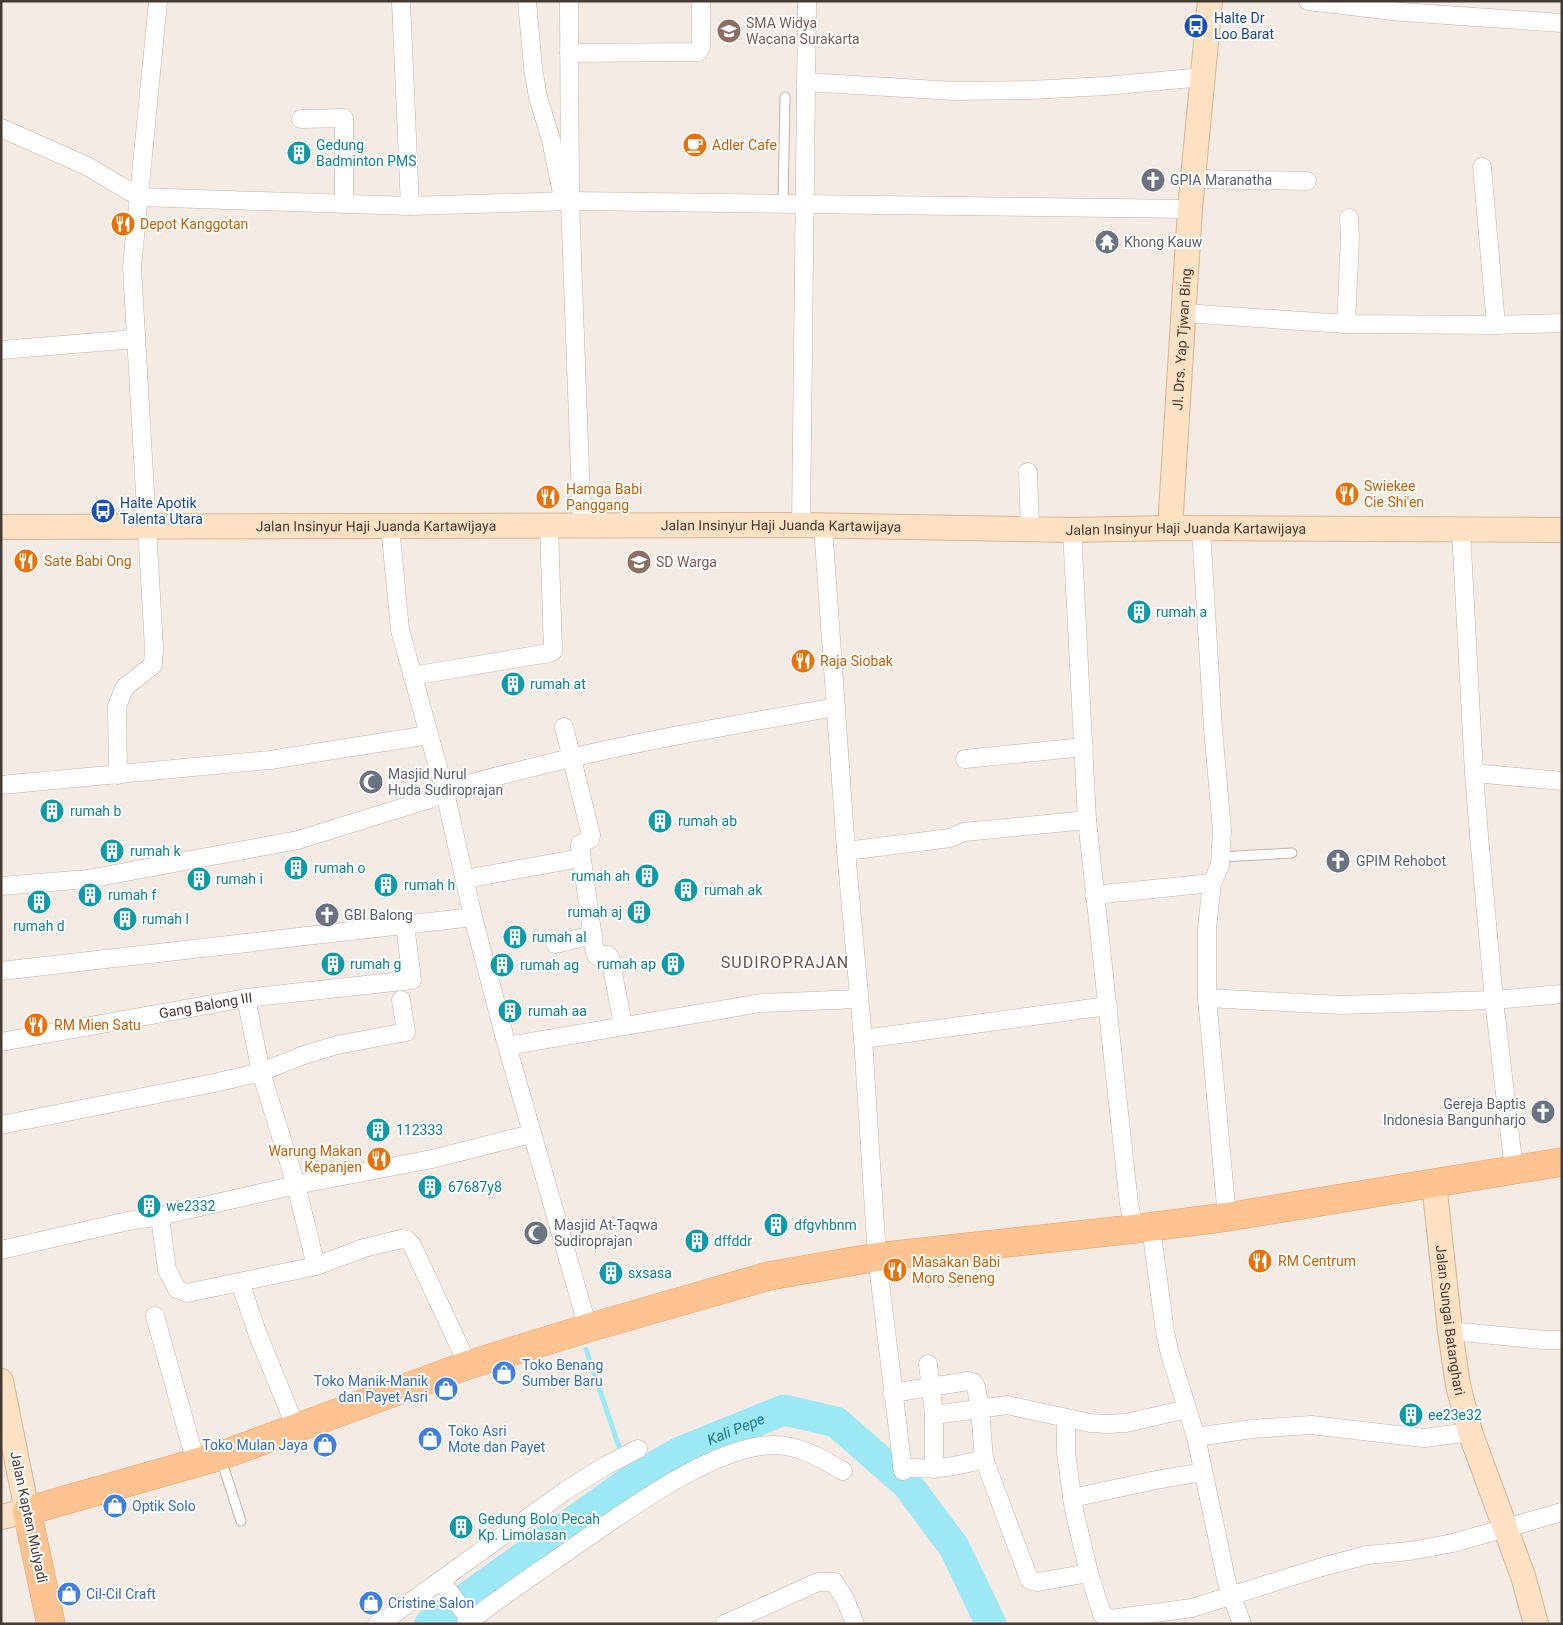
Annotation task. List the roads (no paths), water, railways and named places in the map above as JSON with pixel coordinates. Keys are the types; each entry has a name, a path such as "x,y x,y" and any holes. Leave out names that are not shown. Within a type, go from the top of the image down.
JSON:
{"main road":[{"name":"Jl. Drs. Yap Tjwan Bing","path":"1170,528 1190,210 1210,1"},
{"name":"Jalan Insinyur Haji Juanda Kartawijaya","path":"1,528 812,526 1072,530 1170,528 1562,530"},
{"path":"14,1514 208,1459 468,1365 769,1276 877,1257 1227,1217 1562,1162"},
{"name":"Jalan Sungai Batanghari","path":"1434,1183 1450,1331 1458,1384 1470,1432 1523,1576 1536,1624"},
{"name":"Jalan Kapten Mulyadi","path":"1,1381 14,1514 51,1624"}],"street":[{"path":"118,775 117,706 125,687 153,665 154,648 132,267 158,1"},
{"path":"401,1 410,206"},
{"path":"527,1 533,68 538,97 566,201"},
{"path":"569,1 566,201 582,526"},
{"path":"569,53 698,52 701,48 700,1"},
{"path":"806,1 804,204 812,526 836,707 858,999 863,1039 877,1257 892,1393 902,1469 934,1469 960,1466 984,1459"},
{"path":"1308,1 1456,8 1562,23"},
{"path":"806,82 954,92 1068,88 1203,77"},
{"path":"301,119 344,118 344,204"},
{"path":"1,128 87,166 139,197 410,206 566,201 1190,210"},
{"path":"1482,167 1496,325"},
{"path":"1193,179 1307,181"},
{"path":"1346,324 1350,218"},
{"path":"1183,313 1346,324 1496,325 1562,323"},
{"path":"1,350 135,339"},
{"path":"1028,472 1030,529"},
{"path":"390,526 400,630 445,792 473,917 507,1046 588,1328"},
{"path":"412,676 553,651 549,526"},
{"path":"1201,528 1212,729 1222,830 1220,865 1212,883 1207,928 1207,998 1227,1217"},
{"path":"1072,530 1087,820 1129,1204 1142,1228 1165,1332 1196,1437 1231,1596 1242,1624"},
{"path":"1462,530 1474,773 1494,1000 1514,1170"},
{"path":"1,886 88,879 298,840 430,799 445,792 572,758 662,738 836,707"},
{"path":"564,727 591,835 590,840 580,844 596,955 608,955 610,957 624,1025"},
{"path":"1,785 270,760 430,735"},
{"path":"965,759 1084,746"},
{"path":"1474,773 1562,781"},
{"path":"846,851 950,838 964,832 1087,820"},
{"path":"465,879 581,858"},
{"path":"1094,894 1212,883"},
{"path":"1,970 473,917"},
{"name":"Gang Balong III","path":"1,1042 246,998 412,980 405,925"},
{"path":"555,944 593,934"},
{"path":"1207,998 1341,1005 1494,1000 1562,994"},
{"path":"246,998 261,1072 296,1185 316,1266"},
{"path":"507,1046 761,1003 858,999"},
{"path":"1,1125 166,1093 261,1072 337,1045 406,1032 401,1000"},
{"path":"863,1039 1108,1006"},
{"path":"1,1250 296,1185 432,1159 532,1134"},
{"path":"160,1216 168,1270 177,1289 182,1292 193,1292 316,1266 364,1248 401,1239 407,1240 412,1245 468,1365"},
{"path":"240,1282 258,1334 296,1428"},
{"path":"156,1316 208,1459"},
{"path":"1450,1331 1562,1340"},
{"path":"928,1364 934,1415 934,1469"},
{"path":"892,1393 973,1382 976,1386 980,1409 984,1459 1031,1581 1038,1582 1089,1573"},
{"path":"934,1415 1009,1405 1090,1423 1126,1423 1187,1409"},
{"path":"1066,1418 1066,1453 1072,1498 1089,1573 1102,1614 1111,1621 1192,1608 1322,1566 1367,1555 1410,1552 1430,1548 1562,1512"},
{"path":"1196,1437 1252,1429 1311,1425 1424,1438 1470,1432"},
{"path":"443,1582 467,1619 646,1498 694,1470 733,1453 751,1448 784,1446 810,1453 843,1471"},
{"path":"377,1624 443,1582 565,1492 617,1459 638,1449"},
{"path":"1072,1498 1118,1487 1203,1472"},
{"path":"725,1624 818,1582 834,1582 845,1599 855,1624"}],"lane":[{"path":"783,204 785,96"},
{"path":"1221,857 1292,853"},
{"path":"208,1459 241,1520"}],"waterway":[{"path":"586,1349 617,1441 633,1479"},
{"name":"Kali Pepe","path":"430,1624 633,1479 680,1452 784,1410 836,1422 907,1484 954,1547 991,1624"}],"place":[{"name":"Halte Dr Loo Barat","path":"1196,26"},
{"name":"SMA Widya Wacana Surakarta","path":"729,31"},
{"name":"Adler Cafe","path":"695,145"},
{"name":"Gedung Badminton PMS","path":"299,153"},
{"name":"GPIA Maranatha","path":"1153,180"},
{"name":"Depot Kanggotan","path":"123,224"},
{"name":"Khong Kauw","path":"1107,242"},
{"name":"Swiekee Cie Shi'en","path":"1347,494"},
{"name":"Hamga Babi Panggang","path":"548,497"},
{"name":"Halte Apotik Talenta Utara","path":"103,511"},
{"name":"Sate Babi Ong","path":"26,561"},
{"name":"SD Warga","path":"639,562"},
{"name":"rumah a","path":"1139,612"},
{"name":"Raja Siobak","path":"803,661"},
{"name":"rumah at","path":"513,684"},
{"name":"Masjid Nurul Huda Sudiroprajan","path":"371,782"},
{"name":"rumah b","path":"52,811"},
{"name":"rumah ab","path":"660,821"},
{"name":"rumah k","path":"112,851"},
{"name":"GPIM Rehobot","path":"1338,861"},
{"name":"rumah o","path":"296,868"},
{"name":"rumah ah","path":"647,876"},
{"name":"rumah i","path":"199,879"},
{"name":"rumah h","path":"386,885"},
{"name":"rumah ak","path":"686,890"},
{"name":"rumah f","path":"90,895"},
{"name":"rumah d","path":"39,902"},
{"name":"rumah aj","path":"639,912"},
{"name":"GBI Balong","path":"327,915"},
{"name":"rumah l","path":"125,919"},
{"name":"rumah al","path":"515,937"},
{"name":"rumah g","path":"333,964"},
{"name":"rumah ap","path":"673,964"},
{"name":"rumah ag","path":"502,965"},
{"name":"rumah aa","path":"510,1011"},
{"name":"RM Mien Satu","path":"36,1025"},
{"name":"Gereja Baptis Indonesia Bangunharjo","path":"1543,1112"},
{"name":"112333","path":"378,1130"},
{"name":"Warung Makan Kepanjen","path":"379,1159"},
{"name":"67687y8","path":"430,1187"},
{"name":"we2332","path":"149,1206"},
{"name":"dfgvhbnm","path":"776,1225"},
{"name":"Masjid At-Taqwa Sudiroprajan","path":"536,1233"},
{"name":"dffddr","path":"697,1241"},
{"name":"RM Centrum","path":"1260,1261"},
{"name":"Masakan Babi Moro Seneng","path":"895,1270"},
{"name":"sxsasa","path":"611,1273"},
{"name":"Toko Benang Sumber Baru","path":"504,1373"},
{"name":"Toko Manik-Manik dan Payet Asri","path":"446,1389"},
{"name":"ee23e32","path":"1411,1415"},
{"name":"Toko Asri Mote dan Payet","path":"430,1439"},
{"name":"Toko Mulan Jaya","path":"325,1445"},
{"name":"Optik Solo","path":"115,1506"},
{"name":"Gedung Bolo Pecah Kp. Limolasan","path":"461,1527"},
{"name":"Cil-Cil Craft","path":"69,1594"},
{"name":"Cristine Salon","path":"371,1603"}],"district":[{"name":"SUDIROPRAJAN","path":"785,962"}]}
